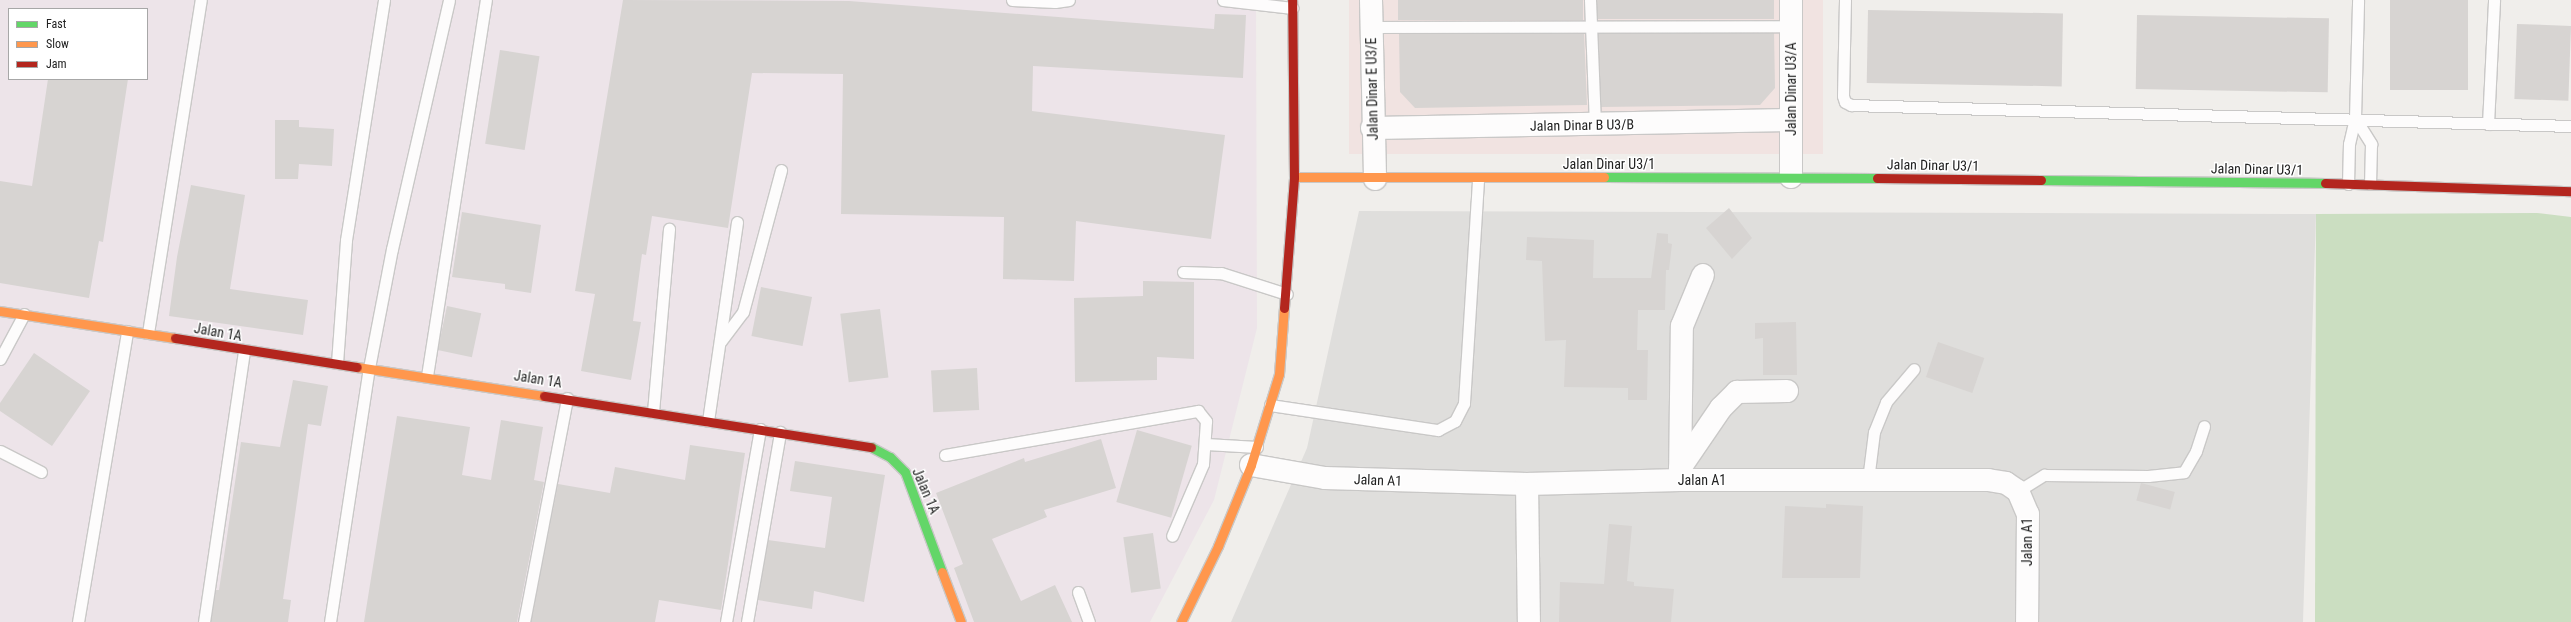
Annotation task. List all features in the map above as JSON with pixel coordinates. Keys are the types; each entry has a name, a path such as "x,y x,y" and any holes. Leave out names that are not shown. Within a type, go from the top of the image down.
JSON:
{"street":[{"name":"Jalan Dinar E U3/E","path":"1371,0 1372,128 1375,178"},
{"name":"Jalan Dinar U3/A","path":"1791,0 1791,177"},
{"path":"1180,622 1218,546 1254,456 1279,374 1287,294 1294,177 1292,4"},
{"name":"Jalan Dinar B U3/B","path":"1372,128 1595,125 1791,120"},
{"name":"Jalan Dinar U3/1","path":"1294,177 1791,177 2370,184 2571,191"},
{"path":"1680,474 1682,326 1703,275"},
{"name":"Jalan 1A","path":"0,311 148,333 244,351 427,376 873,447 890,457 905,472 961,622"},
{"path":"1680,474 1721,408 1737,392 1787,391"},
{"name":"Jalan A1","path":"1254,456 1325,478 1527,484 1680,474 1868,480 1988,480 2006,483 2018,490 2028,514 2027,622"},
{"path":"1527,484 1529,622"}],"lane":[{"path":"148,333 201,0"},
{"path":"337,363 346,240 384,0"},
{"path":"330,622 369,368 392,249 449,0"},
{"path":"427,376 486,0"},
{"path":"1012,0 1055,2 1069,0"},
{"path":"1223,0 1292,4"},
{"path":"1590,0 1595,125"},
{"path":"1845,0 1843,96 1845,102 1851,105 2356,118 2571,126"},
{"path":"2348,184 2349,144 2356,118 2358,0"},
{"path":"2488,124 2494,0"},
{"path":"1371,27 1791,26"},
{"path":"2356,118 2371,144 2370,184"},
{"path":"719,343 743,312 781,170"},
{"path":"1270,404 1438,430 1455,421 1464,403 1478,178"},
{"path":"708,421 737,222"},
{"path":"653,412 668,229"},
{"path":"1183,272 1221,273 1287,294"},
{"path":"0,359 24,314"},
{"path":"78,622 127,331"},
{"path":"204,622 244,351"},
{"path":"1868,480 1874,432 1886,402 1914,369"},
{"path":"524,622 567,398"},
{"path":"945,455 1192,411 1203,416 1206,444 1195,489 1172,536"},
{"path":"2018,490 2044,475 2148,476 2184,472 2196,450 2204,426"},
{"path":"726,622 760,429"},
{"path":"747,622 780,432"},
{"path":"1206,444 1254,456"},
{"path":"0,451 41,472"},
{"path":"1078,592 1089,622"}],"shaded area":[{"path":"0,0 1256,0 1257,328 1214,500 1150,622 0,622"},
{"path":"1349,0 1823,0 1823,154 1349,154"},
{"path":"1359,211 2316,214 2303,622 1231,622 1307,448"}],"green space":[{"path":"2537,213 2571,217 2571,622 2315,622 2316,214"}],"building":[{"path":"623,0 849,1 1214,29 1215,14 1246,15 1243,78 1033,66 1032,111 1225,135 1211,239 1076,221 1074,281 1003,279 1004,217 841,214 843,74 752,73 728,228 652,216 646,255 642,254 633,321 641,322 631,380 581,371 595,294 575,291"},
{"path":"1398,0 1583,0 1583,20 1398,20"},
{"path":"1597,0 1774,0 1774,19 1597,19"},
{"path":"2390,0 2468,0 2468,90 2390,90"},
{"path":"1868,10 2063,13 2062,86 1867,83"},
{"path":"2137,15 2329,18 2328,92 2136,89"},
{"path":"2517,24 2571,26 2568,101 2514,99"},
{"path":"1584,33 1587,105 1415,108 1400,92 1399,34"},
{"path":"1598,33 1774,33 1775,88 1760,105 1601,107"},
{"path":"500,50 540,56 525,150 485,144"},
{"path":"48,80 128,80 103,242 99,241 89,298 0,283 0,181 32,186"},
{"path":"275,120 299,120 299,127 334,129 332,166 299,164 298,179 275,179"},
{"path":"191,185 245,195 230,289 308,300 303,335 169,316 177,257"},
{"path":"1729,208 1752,238 1732,259 1706,228"},
{"path":"462,212 541,225 531,293 505,289 505,284 452,277"},
{"path":"1657,233 1668,234 1668,243 1672,244 1669,270 1666,270 1665,310 1638,310 1637,350 1648,350 1647,400 1628,400 1628,388 1564,387 1566,340 1545,341 1542,261 1526,260 1527,237 1594,240 1593,278 1651,278"},
{"path":"1143,281 1194,282 1194,359 1157,357 1157,380 1075,382 1074,298 1143,296"},
{"path":"761,287 812,297 803,346 751,336"},
{"path":"447,306 481,313 472,357 438,350"},
{"path":"880,309 888,377 849,382 840,314"},
{"path":"1796,322 1797,375 1763,375 1763,338 1755,339 1755,323"},
{"path":"1938,342 1984,358 1972,393 1926,377"},
{"path":"34,353 90,391 52,446 0,411 0,403"},
{"path":"977,368 979,410 933,412 931,370"},
{"path":"293,380 328,386 321,426 308,424 283,599 291,600 288,622 211,622 216,590 219,590 241,442 280,447"},
{"path":"397,416 470,427 462,475 491,480 501,420 543,427 534,480 544,482 517,622 364,622"},
{"path":"1137,430 1192,446 1171,518 1116,502"},
{"path":"1101,439 1116,488 1044,510 1047,517 992,539 1021,601 1055,585 1072,622 974,622 954,568 963,564 936,493 1024,458 1025,462"},
{"path":"690,445 745,453 721,610 659,600 655,622 531,622 558,484 610,493 615,467 685,480"},
{"path":"795,461 885,475 864,602 814,591 812,609 758,600 768,540 825,548 832,497 790,491"},
{"path":"2141,483 2175,492 2170,509 2136,500"},
{"path":"1826,504 1863,506 1860,578 1782,578 1785,506 1826,508"},
{"path":"1609,524 1632,526 1627,581 1634,582 1634,586 1674,589 1671,622 1559,622 1560,582 1604,584"},
{"path":"1153,533 1161,588 1131,593 1123,537"}],"traffic: fast":[{"path":"1604,177 1877,178"},
{"path":"2041,180 2325,183"},
{"path":"871,447 890,457 905,472 942,572"}],"traffic: slow":[{"path":"1294,177 1604,177"},
{"path":"1181,622 1218,546 1251,465 1279,374 1284,308"},
{"path":"0,311 175,338"},
{"path":"357,367 544,396"},
{"path":"942,572 961,622"}],"traffic: jam":[{"path":"1284,308 1294,177 1292,0"},
{"path":"1877,178 2041,180"},
{"path":"2325,183 2571,191"},
{"path":"175,338 357,367"},
{"path":"544,396 871,447"}]}
